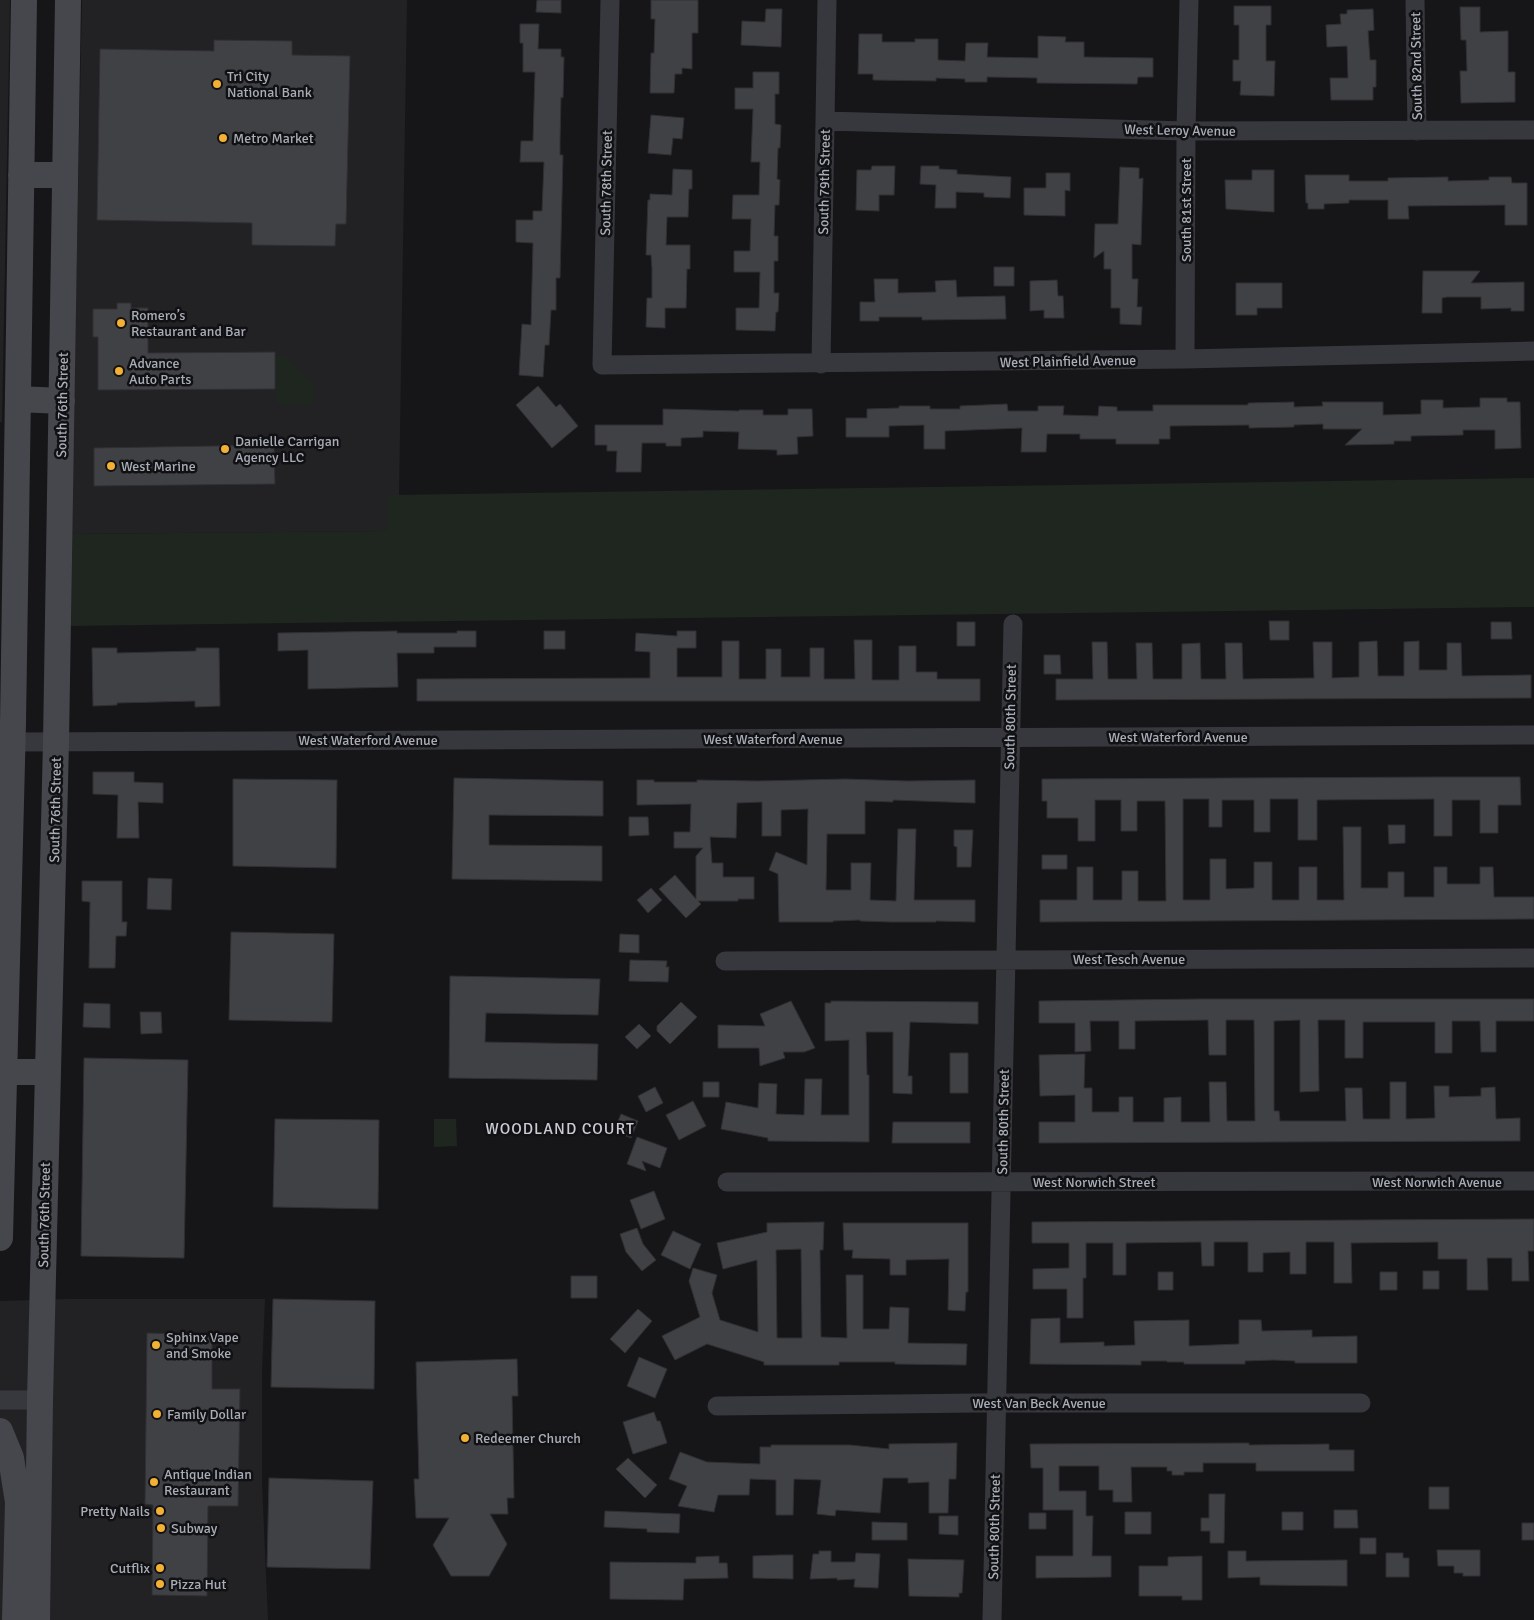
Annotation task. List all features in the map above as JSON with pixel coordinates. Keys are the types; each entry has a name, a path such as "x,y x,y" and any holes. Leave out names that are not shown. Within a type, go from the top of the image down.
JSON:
{"main road":[{"path":"0,1238 12,742 24,0"},
{"name":"South 76th Street","path":"37,1620 40,1400 56,742 68,0"},
{"path":"22,175 65,176"},
{"path":"18,399 62,401"},
{"path":"4,1072 48,1072"},
{"path":"0,1431 11,1458 18,1502 15,1620"}],"street":[{"name":"South 78th Street","path":"602,366 610,0"},
{"name":"South 79th Street","path":"821,364 827,0"},
{"name":"South 81st Street","path":"1185,359 1186,131 1189,0"},
{"name":"South 82nd Street","path":"1415,0 1417,131"},
{"name":"West Leroy Avenue","path":"826,121 1186,131 1534,130"},
{"name":"West Plainfield Avenue","path":"602,366 1185,359 1534,352"},
{"name":"South 80th Street","path":"992,1620 1013,624"},
{"name":"West Waterford Avenue","path":"12,742 1534,735"},
{"name":"West Tesch Avenue","path":"724,962 1534,958"},
{"name":"West Norwich Street","path":"727,1182 1341,1182"},
{"name":"West Norwich Avenue","path":"1341,1182 1534,1182"},
{"path":"0,1400 40,1400"},
{"name":"West Van Beck Avenue","path":"717,1406 997,1402 1361,1403"}],"shaded area":[{"path":"0,0 10,0 2,422 0,422"},
{"path":"82,0 407,0 399,495 388,496 388,531 71,534"},
{"path":"275,356 285,356 313,383 313,405 276,404"},
{"path":"1534,478 1534,607 69,626 71,534 388,531 388,495"},
{"path":"434,1119 456,1119 457,1146 434,1147"},
{"path":"265,1299 262,1371 262,1483 268,1620 0,1620 0,1301"}],"building":[{"path":"537,0 561,0 561,13 536,12"},
{"path":"651,0 698,0 698,33 692,33 692,69 682,68 682,74 675,74 674,93 650,93 651,53 654,53 655,19 651,19"},
{"path":"1234,6 1271,6 1271,25 1266,25 1266,61 1275,61 1274,96 1240,95 1241,81 1233,81 1233,60 1239,60 1239,25 1234,25"},
{"path":"1460,7 1480,7 1480,32 1508,31 1508,72 1515,72 1515,102 1461,103 1460,71 1467,71 1466,40 1461,40"},
{"path":"766,9 782,9 781,47 741,45 742,21 765,22"},
{"path":"1373,9 1374,30 1368,31 1370,60 1376,60 1376,87 1373,87 1373,100 1331,100 1330,78 1348,78 1347,46 1327,47 1326,25 1341,24 1340,14 1347,14 1347,10"},
{"path":"520,24 539,24 538,49 561,49 561,57 564,57 560,141 560,155 563,155 560,278 556,278 556,310 551,310 549,345 545,345 543,377 519,375 522,324 531,325 533,243 516,242 516,220 533,220 533,211 542,211 544,162 520,162 521,141 533,141 535,72 523,72 523,43 520,43"},
{"path":"859,34 882,34 882,42 915,42 915,39 938,39 938,60 965,61 966,43 988,43 987,57 1038,58 1038,36 1066,37 1065,42 1084,42 1084,57 1153,58 1153,77 1138,77 1137,84 1037,83 1037,78 987,77 987,82 965,82 965,79 936,78 936,81 873,80 873,74 858,74"},
{"name":"Metro Market","path":"214,40 292,41 292,55 350,56 346,224 336,224 335,246 252,245 252,223 97,220 100,49 214,51"},
{"path":"753,72 779,72 779,94 775,94 775,124 781,125 777,179 780,180 779,205 775,205 774,236 778,236 778,261 774,261 774,293 779,293 775,331 736,330 736,308 759,308 760,272 734,272 734,251 750,251 751,219 732,219 733,195 759,195 760,162 751,162 753,109 735,109 735,88 753,88"},
{"path":"651,115 684,118 682,139 673,138 671,155 648,153"},
{"path":"872,166 895,166 894,195 879,195 879,211 856,210 857,170 871,170"},
{"path":"921,166 939,166 939,169 957,170 957,174 1011,177 1010,198 984,197 984,193 956,192 956,208 935,208 936,185 920,184"},
{"path":"1120,167 1139,168 1139,179 1143,178 1141,245 1132,244 1132,279 1138,279 1137,307 1142,307 1141,325 1120,324 1120,308 1111,308 1111,269 1104,269 1104,251 1094,258 1095,224 1118,224"},
{"path":"673,169 692,170 692,189 689,189 688,217 667,217 666,245 690,245 690,269 687,269 686,308 665,308 665,328 646,327 647,298 652,298 651,255 646,255 648,200 650,200 650,194 672,195"},
{"path":"1252,170 1274,170 1274,212 1226,209 1225,180 1252,180"},
{"path":"1046,173 1070,173 1070,191 1065,190 1065,216 1024,215 1024,188 1046,188"},
{"path":"1305,175 1349,175 1349,181 1388,181 1388,178 1448,177 1448,181 1489,180 1489,177 1511,177 1512,183 1527,183 1527,225 1505,225 1505,205 1408,206 1409,219 1388,219 1388,200 1349,200 1349,203 1324,204 1324,209 1308,209"},
{"path":"994,267 1014,267 1014,286 994,286"},
{"path":"1423,271 1480,271 1471,283 1524,282 1524,311 1511,311 1511,308 1481,309 1481,297 1447,297 1442,298 1442,313 1422,313"},
{"path":"874,279 898,279 898,293 936,292 935,281 956,280 957,297 1005,296 1006,319 922,320 922,317 879,317 879,321 860,321 860,302 875,302"},
{"path":"1057,280 1058,296 1063,296 1064,318 1044,318 1044,310 1030,311 1030,281"},
{"path":"1236,283 1282,283 1282,308 1257,308 1257,315 1236,315"},
{"path":"117,303 131,303 131,308 148,308 148,353 275,352 275,389 98,390 98,337 93,337 93,309 117,309"},
{"path":"538,386 556,407 560,404 578,426 552,448 516,405"},
{"path":"1480,398 1507,398 1507,402 1520,402 1521,448 1495,449 1495,430 1463,430 1463,435 1411,436 1411,441 1394,441 1394,444 1345,445 1362,429 1323,429 1323,424 1249,428 1249,425 1170,426 1170,439 1159,439 1159,444 1116,444 1116,439 1080,439 1080,434 1047,434 1046,452 1021,452 1022,428 945,431 945,449 924,449 924,425 889,426 889,437 846,437 846,418 867,418 867,409 899,408 899,406 930,406 930,409 960,409 960,406 1007,404 1008,411 1038,411 1038,406 1064,406 1063,415 1098,416 1099,406 1117,407 1117,411 1153,411 1153,405 1248,405 1248,403 1294,402 1294,407 1323,406 1322,402 1383,402 1383,415 1421,414 1421,400 1443,400 1443,408 1480,407"},
{"path":"663,409 763,410 763,415 788,415 788,409 812,409 813,436 797,437 798,454 777,455 777,450 738,449 739,432 703,431 703,437 681,438 681,446 666,446 666,443 642,443 641,472 616,472 617,451 607,451 607,445 595,445 595,425 663,425"},
{"path":"274,445 275,484 94,486 94,448"},
{"path":"1269,621 1289,621 1289,640 1270,640"},
{"path":"957,622 975,622 975,646 957,646"},
{"path":"1491,622 1511,622 1512,639 1491,639"},
{"path":"397,631 397,633 457,633 457,631 476,631 476,647 434,647 434,653 397,653 398,687 308,689 308,650 278,651 278,633"},
{"path":"544,631 565,631 565,649 544,649"},
{"path":"677,631 696,631 696,648 677,648 677,677 722,677 722,641 739,641 739,679 766,679 766,649 781,649 781,677 810,677 810,648 824,648 824,679 855,679 854,640 872,640 872,680 899,680 899,646 916,646 916,672 937,672 937,679 980,679 980,701 417,701 417,679 650,678 650,652 635,651 636,633 677,636"},
{"path":"1377,641 1378,676 1404,676 1404,642 1419,641 1419,670 1447,670 1447,643 1461,643 1462,676 1531,675 1531,698 1056,700 1056,679 1093,679 1092,642 1107,642 1108,679 1137,679 1136,643 1152,643 1153,679 1182,679 1182,644 1200,643 1201,679 1226,679 1225,643 1242,643 1243,679 1314,678 1313,642 1332,642 1332,678 1359,677 1359,642"},
{"path":"92,648 117,648 117,653 196,651 196,648 219,648 220,706 195,707 195,701 117,703 117,705 93,706"},
{"path":"1044,655 1060,655 1061,674 1044,674"},
{"path":"93,772 134,772 134,782 163,783 163,803 138,802 139,838 117,838 118,795 93,794"},
{"path":"1520,777 1521,805 1498,805 1498,833 1480,833 1480,800 1452,800 1452,836 1434,836 1434,799 1317,800 1317,840 1298,840 1298,799 1270,799 1270,832 1254,832 1254,800 1222,800 1222,827 1209,827 1209,799 1183,799 1183,900 1210,900 1210,859 1226,859 1226,889 1254,888 1254,862 1272,862 1272,900 1299,900 1299,867 1317,867 1317,900 1344,900 1343,827 1361,827 1361,888 1388,888 1388,872 1404,872 1404,897 1434,897 1434,867 1447,867 1447,884 1480,884 1480,867 1493,867 1494,897 1534,897 1534,919 1040,922 1040,900 1077,900 1077,867 1093,867 1093,900 1122,900 1122,871 1138,871 1138,901 1166,901 1165,801 1137,801 1137,831 1121,831 1121,800 1095,800 1095,841 1078,841 1078,818 1047,818 1047,801 1042,801 1042,779"},
{"path":"454,778 603,781 603,816 489,815 489,845 602,846 602,881 452,879"},
{"path":"233,779 337,780 336,868 233,866"},
{"path":"845,779 908,781 975,780 975,803 893,800 893,802 865,801 865,834 827,834 826,890 851,890 851,863 871,863 870,900 896,901 898,829 916,829 914,900 975,900 975,922 860,920 779,922 778,874 769,870 776,852 807,865 808,809 781,810 781,836 762,836 762,802 737,803 736,838 710,837 712,863 723,863 723,877 754,877 754,899 698,901 701,904 686,918 659,889 675,875 696,899 696,856 703,848 674,848 674,832 690,832 691,804 637,805 637,780 697,782 697,780"},
{"path":"629,817 648,817 649,835 629,836"},
{"path":"1388,825 1405,825 1405,843 1389,844"},
{"path":"954,830 973,830 971,867 957,867 957,847 954,846"},
{"path":"1042,855 1067,855 1067,869 1042,869"},
{"path":"148,878 172,879 171,910 147,909"},
{"path":"82,881 122,881 122,922 127,922 126,936 116,936 115,968 89,968 90,902 82,901"},
{"path":"651,888 662,900 648,913 637,900"},
{"path":"231,932 334,934 332,1022 229,1020"},
{"path":"620,934 639,935 639,953 619,952"},
{"path":"630,960 667,961 666,967 669,967 668,982 629,981"},
{"path":"450,976 600,979 598,1015 486,1013 485,1042 598,1044 597,1080 449,1078"},
{"path":"1534,999 1534,1021 1496,1021 1496,1052 1481,1052 1480,1021 1452,1021 1452,1053 1435,1053 1435,1022 1363,1022 1363,1058 1345,1058 1345,1020 1318,1020 1319,1091 1300,1092 1300,1020 1274,1021 1274,1111 1279,1111 1280,1121 1346,1121 1345,1088 1362,1088 1363,1119 1390,1119 1390,1082 1406,1082 1406,1119 1435,1118 1434,1086 1449,1086 1449,1097 1481,1096 1481,1088 1495,1087 1496,1119 1520,1118 1520,1141 1039,1143 1039,1122 1075,1122 1075,1095 1040,1096 1039,1055 1085,1054 1084,1088 1092,1088 1092,1112 1119,1112 1119,1097 1133,1097 1133,1122 1164,1122 1164,1098 1181,1097 1181,1122 1210,1122 1209,1082 1226,1082 1227,1121 1255,1121 1254,1020 1226,1020 1226,1055 1209,1055 1208,1020 1135,1021 1135,1049 1119,1049 1119,1021 1090,1021 1091,1051 1075,1052 1075,1023 1039,1023 1039,1001"},
{"path":"791,1001 815,1048 804,1052 783,1052 785,1058 760,1066 759,1048 718,1048 718,1025 765,1026 760,1014"},
{"path":"831,1001 978,1002 978,1024 910,1022 908,1076 912,1076 912,1094 893,1093 893,1032 866,1032 867,1075 869,1075 869,1142 768,1141 768,1138 721,1129 726,1102 758,1108 759,1083 777,1084 776,1114 804,1115 805,1079 822,1079 821,1115 849,1115 849,1040 825,1041 825,1003 831,1003"},
{"path":"681,1002 697,1017 670,1044 657,1031 657,1026"},
{"path":"84,1003 110,1004 110,1028 83,1027"},
{"path":"140,1012 161,1012 162,1033 141,1034"},
{"path":"639,1024 651,1036 637,1049 625,1037"},
{"path":"950,1053 968,1053 968,1093 950,1093"},
{"path":"84,1058 188,1060 184,1258 81,1256"},
{"path":"703,1082 719,1082 719,1097 703,1097"},
{"path":"655,1087 663,1103 646,1112 638,1096"},
{"path":"693,1101 706,1126 679,1140 666,1115"},
{"path":"621,1114 638,1121 631,1138 614,1131"},
{"path":"275,1119 379,1120 378,1209 273,1207"},
{"path":"893,1122 970,1122 970,1143 892,1143"},
{"path":"637,1137 667,1148 660,1168 642,1161 646,1171 627,1164"},
{"path":"654,1191 665,1219 641,1229 630,1200"},
{"path":"1534,1219 1534,1251 1528,1251 1529,1281 1512,1281 1512,1258 1487,1258 1488,1290 1467,1290 1467,1259 1438,1259 1438,1242 1351,1243 1352,1283 1334,1283 1334,1242 1306,1242 1306,1274 1290,1274 1290,1252 1263,1253 1263,1272 1248,1272 1248,1242 1214,1242 1214,1266 1202,1266 1201,1242 1126,1243 1126,1275 1113,1275 1113,1243 1086,1243 1086,1278 1083,1278 1083,1318 1067,1318 1067,1289 1033,1289 1033,1269 1069,1268 1069,1243 1032,1243 1032,1222"},
{"path":"824,1222 823,1250 820,1250 821,1337 847,1338 846,1275 863,1275 863,1329 889,1329 890,1307 909,1308 908,1343 967,1344 966,1365 839,1362 839,1365 764,1365 764,1362 707,1344 675,1360 662,1336 700,1317 689,1281 693,1268 717,1275 712,1293 720,1320 758,1332 757,1260 723,1269 717,1243 767,1232 767,1223","holes":["801,1249 802,1338 777,1338 776,1250"]},
{"path":"843,1223 968,1223 968,1292 966,1292 965,1311 948,1310 949,1259 906,1260 906,1275 890,1275 890,1259 852,1258 853,1250 844,1250"},
{"path":"637,1228 643,1244 656,1260 642,1271 626,1252 620,1234"},
{"path":"673,1231 701,1244 690,1269 661,1255"},
{"path":"1423,1271 1439,1271 1439,1289 1423,1289"},
{"path":"1158,1272 1173,1272 1173,1290 1158,1290"},
{"path":"1380,1272 1397,1272 1397,1290 1380,1290"},
{"path":"571,1276 597,1276 597,1298 571,1298"},
{"path":"273,1299 375,1301 374,1389 271,1387"},
{"path":"638,1309 652,1321 625,1353 610,1339"},
{"path":"1060,1318 1060,1343 1104,1342 1104,1346 1135,1345 1134,1321 1189,1320 1189,1346 1239,1344 1239,1320 1261,1320 1262,1331 1312,1330 1312,1337 1357,1336 1357,1363 1295,1363 1295,1361 1274,1360 1245,1361 1245,1364 1184,1364 1184,1362 1141,1361 1141,1365 1030,1364 1031,1319"},
{"path":"147,1333 212,1335 212,1389 240,1389 238,1506 208,1506 207,1596 152,1595 153,1505 145,1504"},
{"path":"639,1357 667,1369 655,1398 627,1386"},
{"name":"Redeemer Church","path":"517,1359 518,1396 512,1396 514,1498 507,1498 508,1514 490,1514 507,1544 489,1576 451,1576 433,1545 449,1518 416,1518 414,1479 419,1479 416,1362"},
{"path":"654,1412 657,1421 660,1421 667,1443 633,1454 623,1422"},
{"path":"957,1443 956,1479 949,1479 948,1513 929,1513 929,1482 908,1483 908,1478 883,1478 880,1513 836,1510 835,1516 817,1514 821,1480 794,1479 793,1515 776,1515 776,1480 750,1479 749,1495 718,1495 714,1512 678,1506 687,1486 669,1479 680,1452 707,1462 760,1464 760,1447 771,1447 771,1445 850,1445 889,1449 889,1444"},
{"path":"1249,1443 1249,1445 1329,1444 1329,1450 1354,1450 1354,1471 1256,1471 1256,1463 1203,1463 1203,1472 1184,1472 1184,1475 1172,1475 1172,1471 1167,1471 1167,1467 1131,1467 1132,1502 1113,1502 1113,1490 1099,1490 1099,1466 1059,1466 1059,1491 1086,1491 1086,1516 1093,1516 1092,1556 1111,1556 1111,1577 1036,1578 1036,1556 1073,1556 1073,1510 1043,1510 1043,1468 1031,1468 1030,1444"},
{"path":"628,1458 657,1485 645,1498 616,1469"},
{"path":"269,1478 373,1481 370,1569 267,1567"},
{"path":"1429,1487 1449,1487 1449,1509 1429,1509"},
{"path":"1209,1494 1225,1494 1224,1543 1210,1543 1210,1531 1201,1531 1201,1518 1209,1518"},
{"path":"1334,1510 1357,1510 1358,1528 1334,1528"},
{"path":"605,1511 680,1514 679,1533 647,1532 647,1529 604,1527"},
{"path":"1125,1512 1151,1512 1151,1534 1125,1534"},
{"path":"1282,1512 1303,1512 1303,1530 1282,1530"},
{"path":"1029,1513 1046,1513 1046,1529 1029,1529"},
{"path":"939,1516 958,1516 958,1535 939,1534"},
{"path":"872,1522 907,1523 907,1540 872,1540"},
{"path":"1522,1523 1534,1523 1534,1540 1522,1540"},
{"path":"1360,1538 1376,1538 1376,1554 1360,1554"},
{"path":"1437,1550 1480,1550 1480,1576 1463,1576 1463,1573 1454,1573 1454,1566 1438,1566"},
{"path":"819,1551 831,1551 831,1562 855,1562 856,1553 880,1554 878,1588 854,1587 855,1579 810,1579 813,1554 819,1554"},
{"path":"1228,1551 1246,1551 1246,1561 1347,1560 1347,1586 1260,1585 1260,1577 1228,1578"},
{"path":"1386,1553 1403,1553 1403,1558 1409,1558 1409,1577 1386,1577"},
{"path":"793,1555 793,1579 753,1578 753,1556"},
{"path":"719,1556 719,1563 727,1563 728,1578 684,1579 683,1600 610,1599 610,1562 696,1563 696,1557"},
{"path":"1202,1556 1202,1600 1182,1600 1182,1596 1139,1596 1139,1566 1168,1566 1168,1557"},
{"path":"908,1559 964,1560 962,1593 959,1593 959,1597 909,1596"}],"place":[{"name":"Tri City National Bank","path":"217,84"},
{"name":"Metro Market","path":"223,138"},
{"name":"Romero’s Restaurant and Bar","path":"121,323"},
{"name":"Advance Auto Parts","path":"119,371"},
{"name":"Danielle Carrigan Agency LLC","path":"225,449"},
{"name":"West Marine","path":"111,466"},
{"name":"Sphinx Vape and Smoke","path":"156,1345"},
{"name":"Family Dollar","path":"157,1414"},
{"name":"Redeemer Church","path":"465,1438"},
{"name":"Antique Indian Restaurant","path":"154,1482"},
{"name":"Pretty Nails","path":"160,1511"},
{"name":"Subway","path":"161,1528"},
{"name":"Cutflix","path":"160,1568"},
{"name":"Pizza Hut","path":"160,1584"}],"district":[{"name":"WOODLAND COURT","path":"560,1128"}]}
